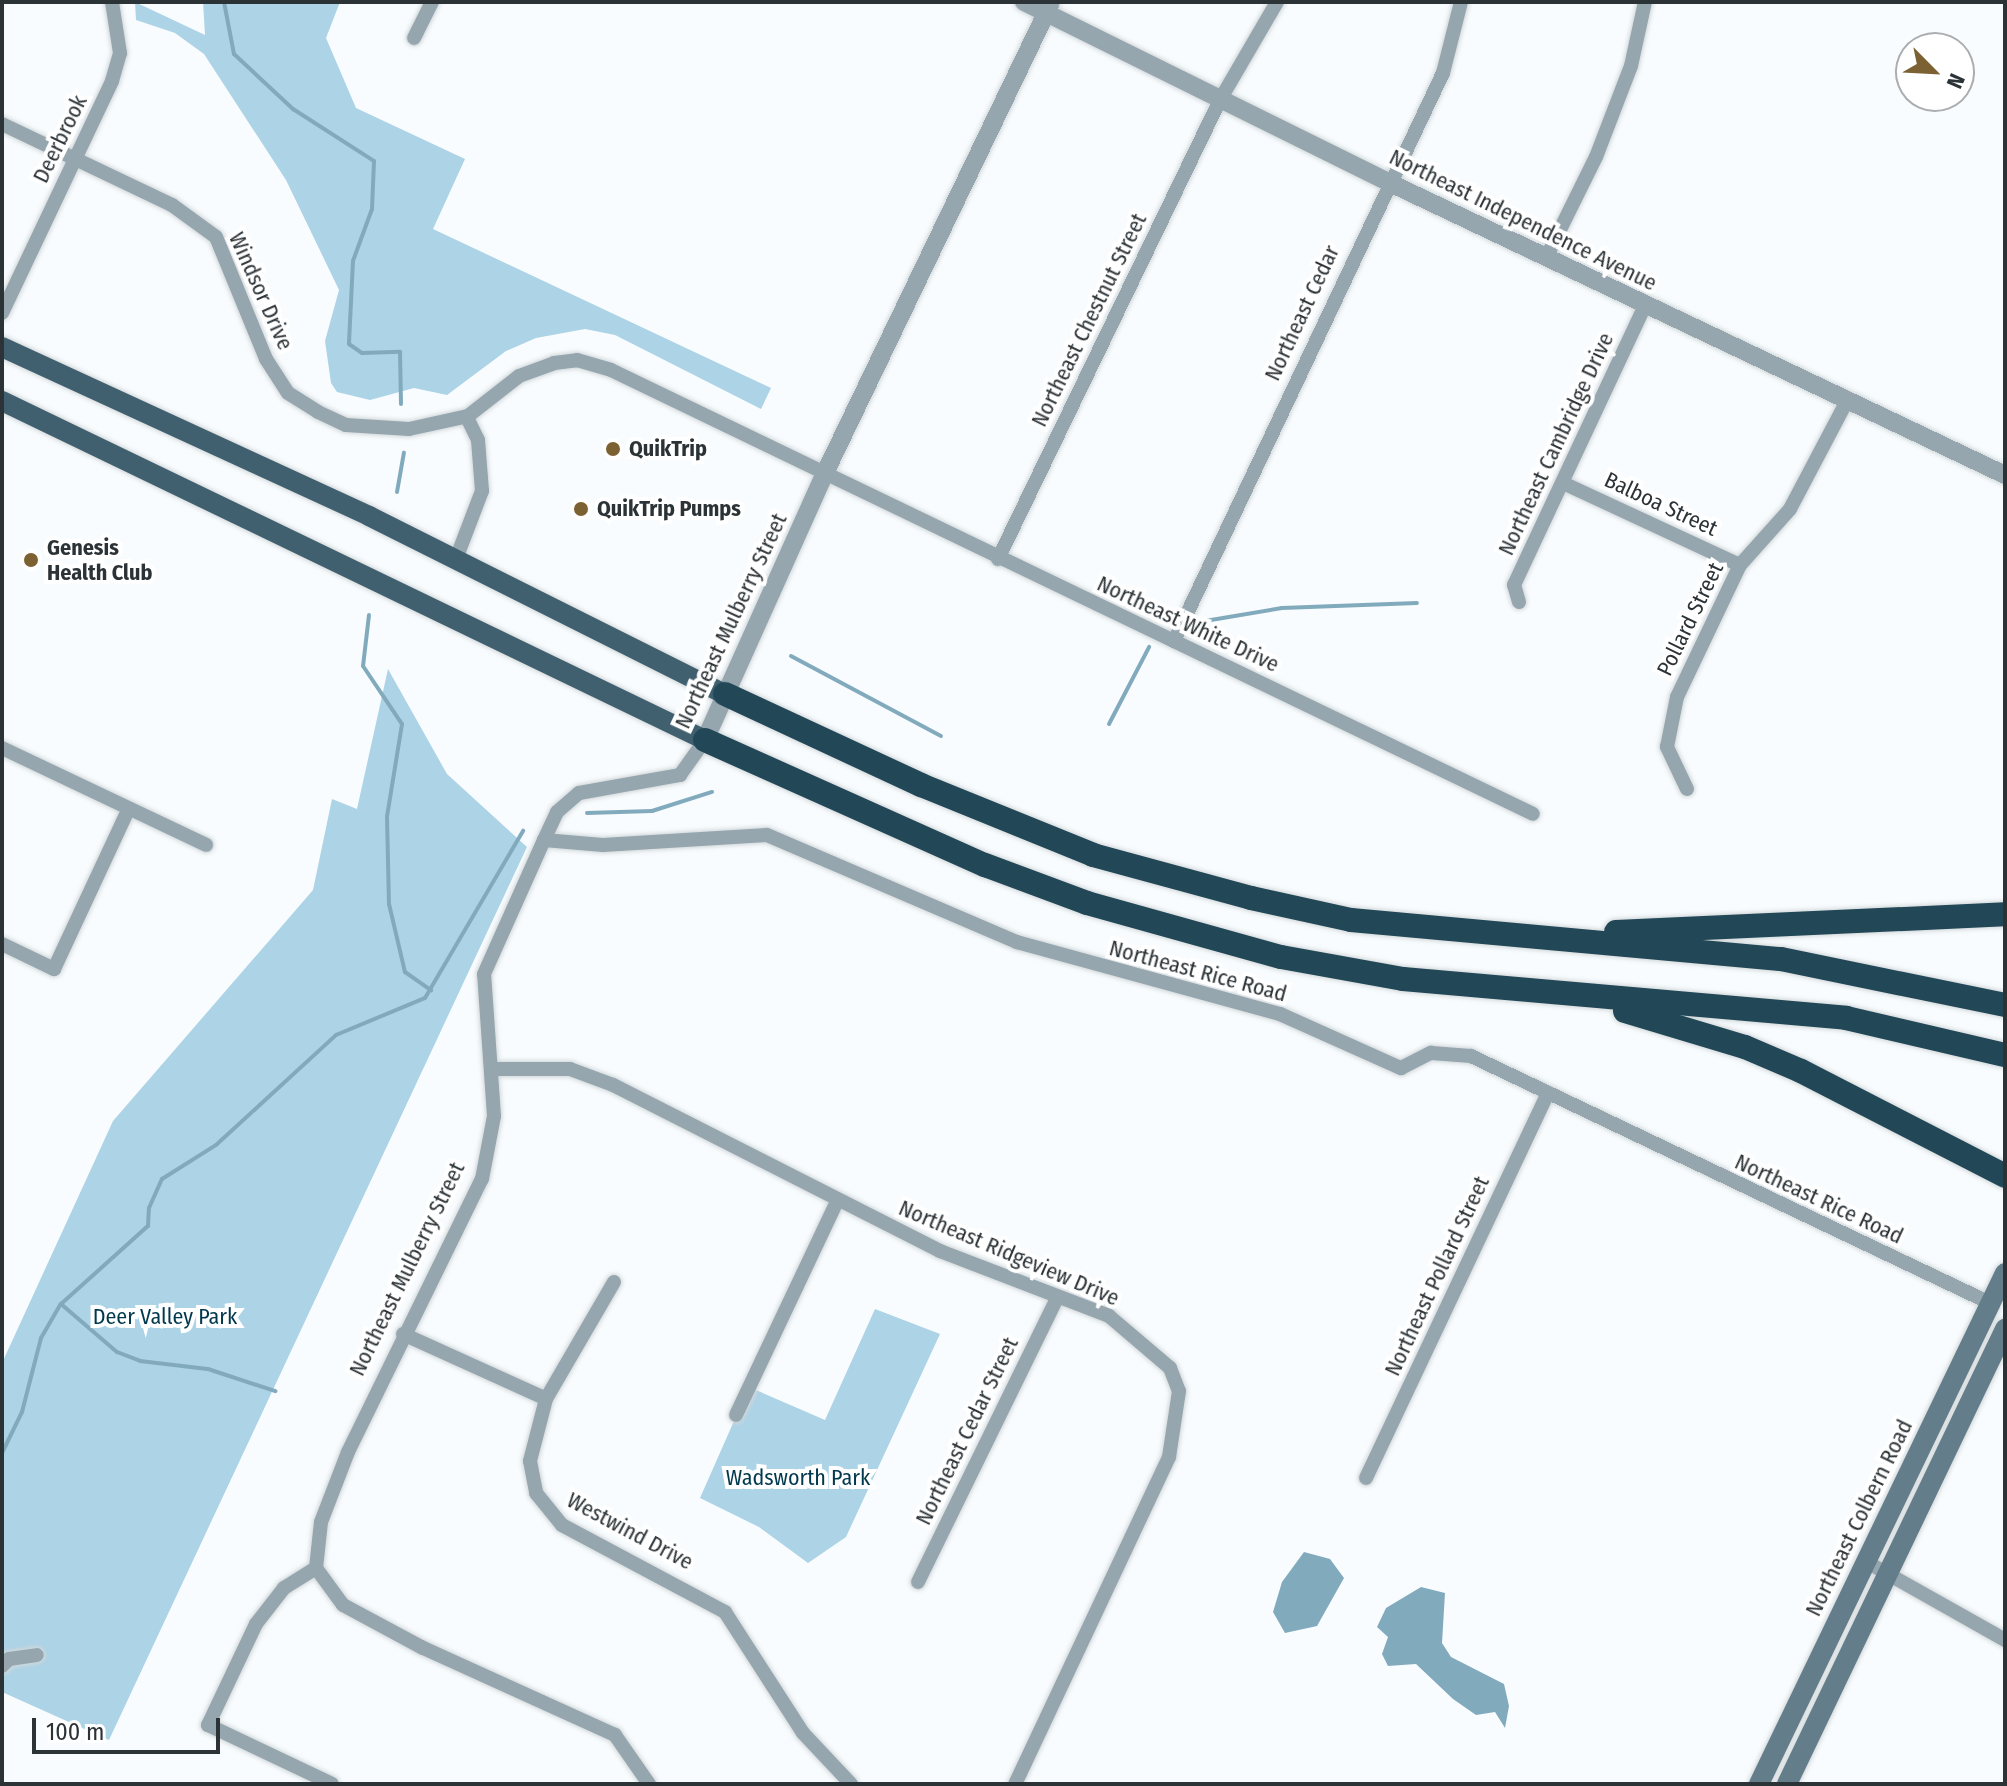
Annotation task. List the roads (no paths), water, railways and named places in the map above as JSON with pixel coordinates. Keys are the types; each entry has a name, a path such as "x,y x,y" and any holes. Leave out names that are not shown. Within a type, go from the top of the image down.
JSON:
{"highway":[{"path":"725,694 921,785 1093,855 1351,920 1781,959 2005,1005"},
{"path":"705,740 985,865 1184,933 1281,957 1403,979 1846,1018 2005,1055"},
{"path":"1496,935 2005,914"},
{"path":"1553,993 1745,1047 1860,1100 2000,1178"}],"main road":[{"path":"2,347 456,559 725,694"},
{"path":"2,401 705,740"},
{"name":"Northeast Colbern Road","path":"1759,1784 2005,1273"},
{"path":"1787,1784 2002,1336 1990,1303"}],"street":[{"name":"Deerbrook","path":"2,313 75,158 120,53 112,2"},
{"path":"414,38 432,2"},
{"name":"Northeast Independence Avenue","path":"1024,2 1049,7 1220,100 2005,475"},
{"name":"Northeast Chestnut Street","path":"998,559 1220,100 1277,2"},
{"name":"Northeast Cedar","path":"1174,641 1388,182 1443,73 1461,2"},
{"path":"1547,256 1596,157 1631,66 1645,2"},
{"name":"Northeast Mulberry Street","path":"316,1568 321,1522 403,1334 482,1179 494,1116 484,974 557,812 579,793 680,775 705,740 824,475 1049,7"},
{"name":"Windsor Drive","path":"2,124 172,205 216,237 266,359 288,393 346,425 409,429 467,417 519,376 577,360 611,370 824,475"},
{"name":"Northeast Cambridge Drive","path":"1519,602 1514,585 1645,305"},
{"name":"Pollard Street","path":"1687,789 1667,747 1677,697 1740,565 1797,498 1848,399"},
{"path":"456,559 482,491 478,440 467,417"},
{"name":"Northeast White Drive","path":"824,475 1533,814"},
{"name":"Balboa Street","path":"1563,483 1740,565"},
{"path":"2,748 206,845"},
{"path":"2,944 54,969 128,810"},
{"name":"Northeast Rice Road","path":"544,840 603,845 767,835 1017,942 1280,1014 1401,1068 1431,1053 1471,1056 1990,1303"},
{"name":"Northeast Ridgeview Drive","path":"493,1069 570,1069 613,1085 837,1201 1056,1300 1109,1316 1170,1368 1179,1391 1169,1457 1015,1784"},
{"name":"Northeast Pollard Street","path":"1366,1478 1548,1093"},
{"path":"736,1415 837,1201"},
{"name":"Westwind Drive","path":"614,1282 546,1399 530,1461 531,1480 551,1515 725,1612 803,1733 851,1784"},
{"name":"Northeast Cedar Street","path":"918,1582 1056,1300"},
{"path":"403,1334 546,1399"},
{"path":"1865,1561 2005,1640"},
{"path":"332,1784 208,1725 256,1624 284,1588 316,1568 343,1605 423,1648 615,1735 649,1784"},
{"path":"2,1666 9,1659 37,1655"}],"waterway":[{"path":"224,2 234,54 293,109 374,161 372,209 353,261 349,344 362,353 400,352 401,404"},
{"path":"397,492 404,453"},
{"path":"1205,621 1282,608 1417,603"},
{"path":"369,615 363,666 402,724 387,817 389,904 405,972 431,990"},
{"path":"1109,724 1149,647"},
{"path":"791,656 941,736"},
{"path":"587,813 652,811 712,792"},
{"path":"2,1453 22,1412 41,1338 61,1304 148,1226 149,1208 162,1179 216,1145 336,1035 425,998 523,831"},
{"path":"61,1304 117,1352 140,1361 208,1369 275,1391"}],"place":[{"name":"QuikTrip","path":"613,449"},
{"name":"QuikTrip Pumps","path":"581,509"},
{"name":"Genesis Health Club","path":"31,560"}],"park label":[{"name":"Deer Valley Park","path":"165,1317"},
{"name":"Wadsworth Park","path":"798,1478"}]}
